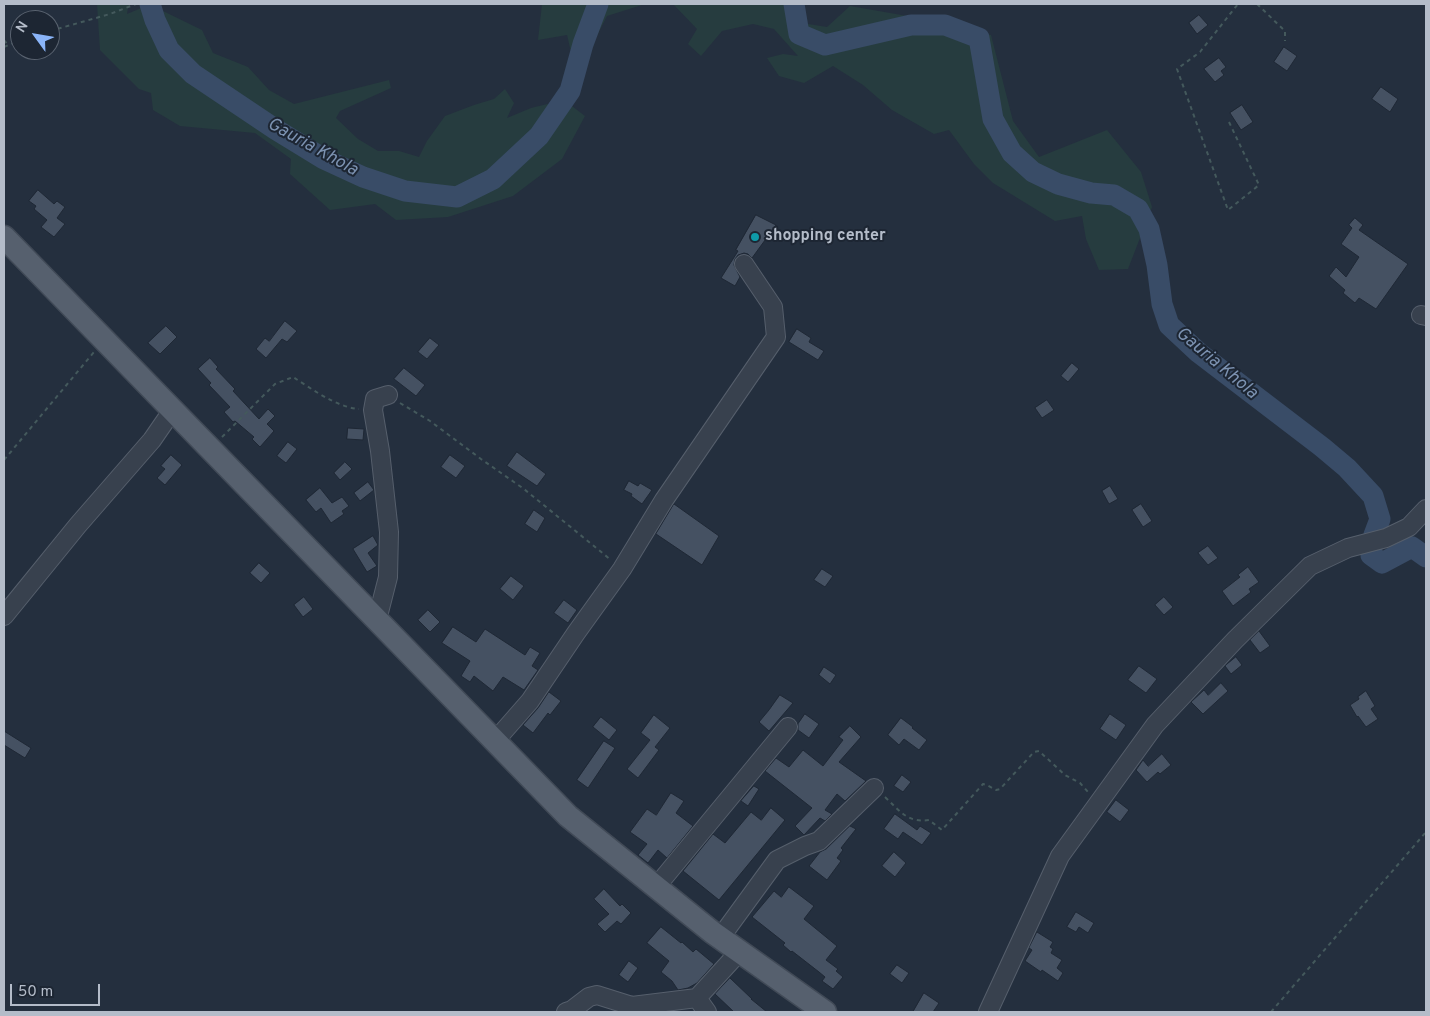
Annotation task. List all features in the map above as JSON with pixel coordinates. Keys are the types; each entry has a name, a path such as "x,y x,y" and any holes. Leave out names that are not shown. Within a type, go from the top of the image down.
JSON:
{"main road":[{"path":"4,237 568,816 720,938 825,1012"}],"street":[{"path":"495,741 530,701 622,569 664,500 776,337 773,307 744,264"},
{"path":"377,620 388,576 389,532 380,451 373,410 375,399 388,395"},
{"path":"4,616 78,525 152,440 172,411"},
{"path":"988,1012 1060,856 1155,725 1235,640 1310,566 1348,548 1386,538 1410,528 1426,510"},
{"path":"656,887 788,727"},
{"path":"720,938 777,860 819,841 874,788"},
{"path":"566,1012 597,995 632,1006 702,1005 740,952"}],"path":[{"path":"60,28 110,14 136,4"},
{"path":"1229,122 1259,185 1228,210 1177,69 1200,52 1238,4"},
{"path":"1257,4 1285,31 1284,41"},
{"path":"4,40 8,45 4,47"},
{"path":"4,460 103,340"},
{"path":"210,450 275,384 293,377 332,400 353,408 373,410"},
{"path":"388,395 430,421 480,460 524,489 622,569"},
{"path":"874,788 909,819 929,820 942,830 983,784 987,784 996,790 1000,789 1034,752 1039,750 1065,776 1080,783 1090,794 1102,798"},
{"path":"1271,1012 1426,832"}],"green space":[{"path":"97,4 131,4 128,7 127,14 146,6 165,12 202,30 213,53 248,67 269,90 294,104 389,80 391,88 340,111 336,118 358,139 378,151 399,151 419,157 427,141 445,116 494,99 505,89 514,103 507,118 531,108 564,100 585,116 562,159 513,196 448,217 396,220 375,204 330,210 290,174 291,159 255,133 180,126 153,110 151,93 139,89 100,50"},
{"path":"542,4 645,4 607,16 583,63 571,52 567,35 538,40"},
{"path":"673,4 785,4 790,21 827,27 850,6 913,17 991,35 1013,121 1039,157 1107,130 1141,172 1152,207 1128,269 1099,270 1086,239 1082,216 1055,221 993,183 974,164 949,130 934,134 892,110 863,85 833,66 804,83 779,76 767,58 783,54 798,56 774,29 753,24 722,31 701,56 688,44 697,29"}],"building":[{"path":"1199,15 1208,25 1197,34 1189,23"},
{"path":"1284,47 1297,56 1287,71 1274,62"},
{"path":"1219,58 1226,67 1221,71 1224,75 1215,82 1204,69"},
{"path":"1381,87 1398,99 1390,112 1372,99"},
{"path":"1242,105 1253,122 1241,130 1230,113"},
{"path":"38,190 54,204 57,201 65,207 57,218 65,224 54,237 41,227 47,220 34,209 36,206 29,201"},
{"name":"shopping center","path":"756,215 776,225 752,258 744,253 738,255 735,259 734,265 740,277 735,286 721,278 738,251 736,250"},
{"path":"1355,218 1363,225 1359,230 1408,264 1376,309 1359,298 1355,303 1343,293 1345,290 1329,276 1336,267 1346,277 1359,257 1341,244 1352,228 1349,225"},
{"path":"285,321 297,331 287,342 282,339 266,358 256,349 265,338 269,341"},
{"path":"166,326 177,337 160,354 148,343"},
{"path":"797,329 811,338 809,342 824,351 818,360 789,342"},
{"path":"430,338 439,345 427,359 418,352"},
{"path":"210,358 218,367 216,369 235,389 233,391 259,419 268,409 275,416 267,424 274,431 260,447 252,439 254,437 235,421 233,422 224,412 230,407 209,385 211,383 198,369"},
{"path":"1072,363 1079,369 1068,382 1061,376"},
{"path":"404,368 425,385 416,396 394,379"},
{"path":"1047,400 1054,410 1042,418 1035,408"},
{"path":"348,428 364,429 363,440 347,439"},
{"path":"288,442 297,449 286,463 277,456"},
{"path":"517,452 546,474 537,486 507,466"},
{"path":"171,455 182,465 165,485 157,478 165,469 161,466"},
{"path":"450,455 465,466 456,478 441,467"},
{"path":"345,462 352,469 340,480 334,473"},
{"path":"629,481 638,486 640,483 652,490 642,504 631,496 632,494 624,490"},
{"path":"368,482 374,490 360,501 354,493"},
{"path":"1110,486 1118,499 1109,504 1102,491"},
{"path":"320,488 332,503 342,497 349,506 342,511 344,514 331,523 321,508 316,512 306,500"},
{"path":"674,504 719,536 702,565 656,534"},
{"path":"1141,504 1152,521 1143,527 1132,510"},
{"path":"534,510 545,518 537,532 525,524"},
{"path":"373,536 378,545 368,553 377,566 367,572 353,549"},
{"path":"1208,546 1218,558 1208,565 1198,553"},
{"path":"259,563 270,573 261,583 250,573"},
{"path":"1248,567 1259,582 1249,589 1251,592 1233,606 1222,591 1240,577 1238,575"},
{"path":"822,569 833,576 825,587 814,580"},
{"path":"511,576 524,586 513,600 500,589"},
{"path":"304,597 313,609 303,617 294,605"},
{"path":"1164,597 1173,607 1164,615 1155,605"},
{"path":"564,600 577,610 568,623 554,613"},
{"path":"428,610 440,622 430,632 418,620"},
{"path":"453,627 476,642 485,629 525,655 530,647 540,653 532,666 538,670 524,690 503,677 493,691 474,676 470,682 461,676 470,661 442,643"},
{"path":"1259,631 1270,646 1260,653 1250,640"},
{"path":"1236,657 1242,665 1231,674 1225,666"},
{"path":"1139,666 1157,679 1146,693 1128,680"},
{"path":"824,667 836,675 830,684 819,675"},
{"path":"1221,683 1228,691 1203,714 1191,702 1204,690 1208,695"},
{"path":"1366,691 1375,706 1371,709 1378,719 1366,727 1350,705"},
{"path":"549,692 561,701 550,715 548,713 533,733 523,725"},
{"path":"780,695 793,703 769,731 759,722"},
{"path":"805,714 819,724 809,738 798,730 798,724"},
{"path":"1110,714 1126,725 1116,740 1100,729"},
{"path":"654,715 670,728 655,747 659,750 638,778 627,769 650,740 641,733"},
{"path":"601,717 617,730 609,740 593,727"},
{"path":"901,718 927,740 919,750 904,739 899,745 888,735"},
{"path":"850,726 861,737 839,762 866,781 845,801 837,794 825,810 832,814 825,821 820,818 804,835 795,826 812,808 765,771 776,758 789,767 803,750 823,766 843,740 839,737"},
{"path":"4,731 31,748 25,758 4,745"},
{"path":"604,741 615,748 588,788 577,780"},
{"path":"1162,754 1171,765 1160,774 1158,772 1147,782 1136,770 1143,760 1148,766"},
{"path":"902,775 911,782 903,792 894,786"},
{"path":"754,786 759,789 748,806 741,801"},
{"path":"671,793 684,801 676,813 693,826 667,858 658,850 648,863 638,855 647,844 630,832 647,809 656,815"},
{"path":"1116,800 1129,810 1120,822 1107,812"},
{"path":"771,808 785,820 719,900 683,871 713,834 725,843 751,812 761,820"},
{"path":"895,814 917,830 920,826 931,833 922,845 903,832 898,839 884,829"},
{"path":"850,826 856,829 841,848 843,850 837,858 841,861 827,880 809,866 820,852 826,849"},
{"path":"894,852 906,863 895,877 882,866"},
{"path":"789,887 814,906 804,919 837,946 826,960 838,969 836,971 843,977 833,989 822,981 825,977 791,952 783,945 785,943 752,917 774,891 781,897"},
{"path":"604,889 620,906 622,904 631,913 621,924 617,921 605,932 597,924 609,914 594,899"},
{"path":"1076,912 1094,923 1088,933 1079,927 1076,932 1067,927"},
{"path":"661,927 693,952 696,949 714,964 697,983 688,988 678,990 672,981 661,972 669,961 647,943"},
{"path":"1037,932 1053,942 1050,947 1053,949 1051,953 1062,960 1057,968 1063,973 1058,981 1025,961 1032,950 1029,948"},
{"path":"629,961 638,968 628,982 619,975"},
{"path":"897,965 909,973 902,983 890,974"},
{"path":"730,978 767,1012 734,1012 715,994"},
{"path":"924,993 939,1003 933,1012 913,1012"}],"waterway":[{"name":"Gauria Khola","path":"150,4 169,50 193,74 275,129 324,159 363,177 405,191 457,197 493,179 539,136 570,91 583,44 598,4"},
{"name":"Gauria Khola","path":"794,4 799,34 825,45 911,25 945,25 979,38 993,119 1012,153 1033,172 1058,184 1091,193 1114,195 1138,209 1149,229 1157,265 1162,304 1169,325 1199,353 1322,447 1347,468 1373,496 1380,519 1374,535 1371,555 1382,563 1412,547 1426,557"}],"place":[{"name":"shopping center","path":"755,237"}]}
